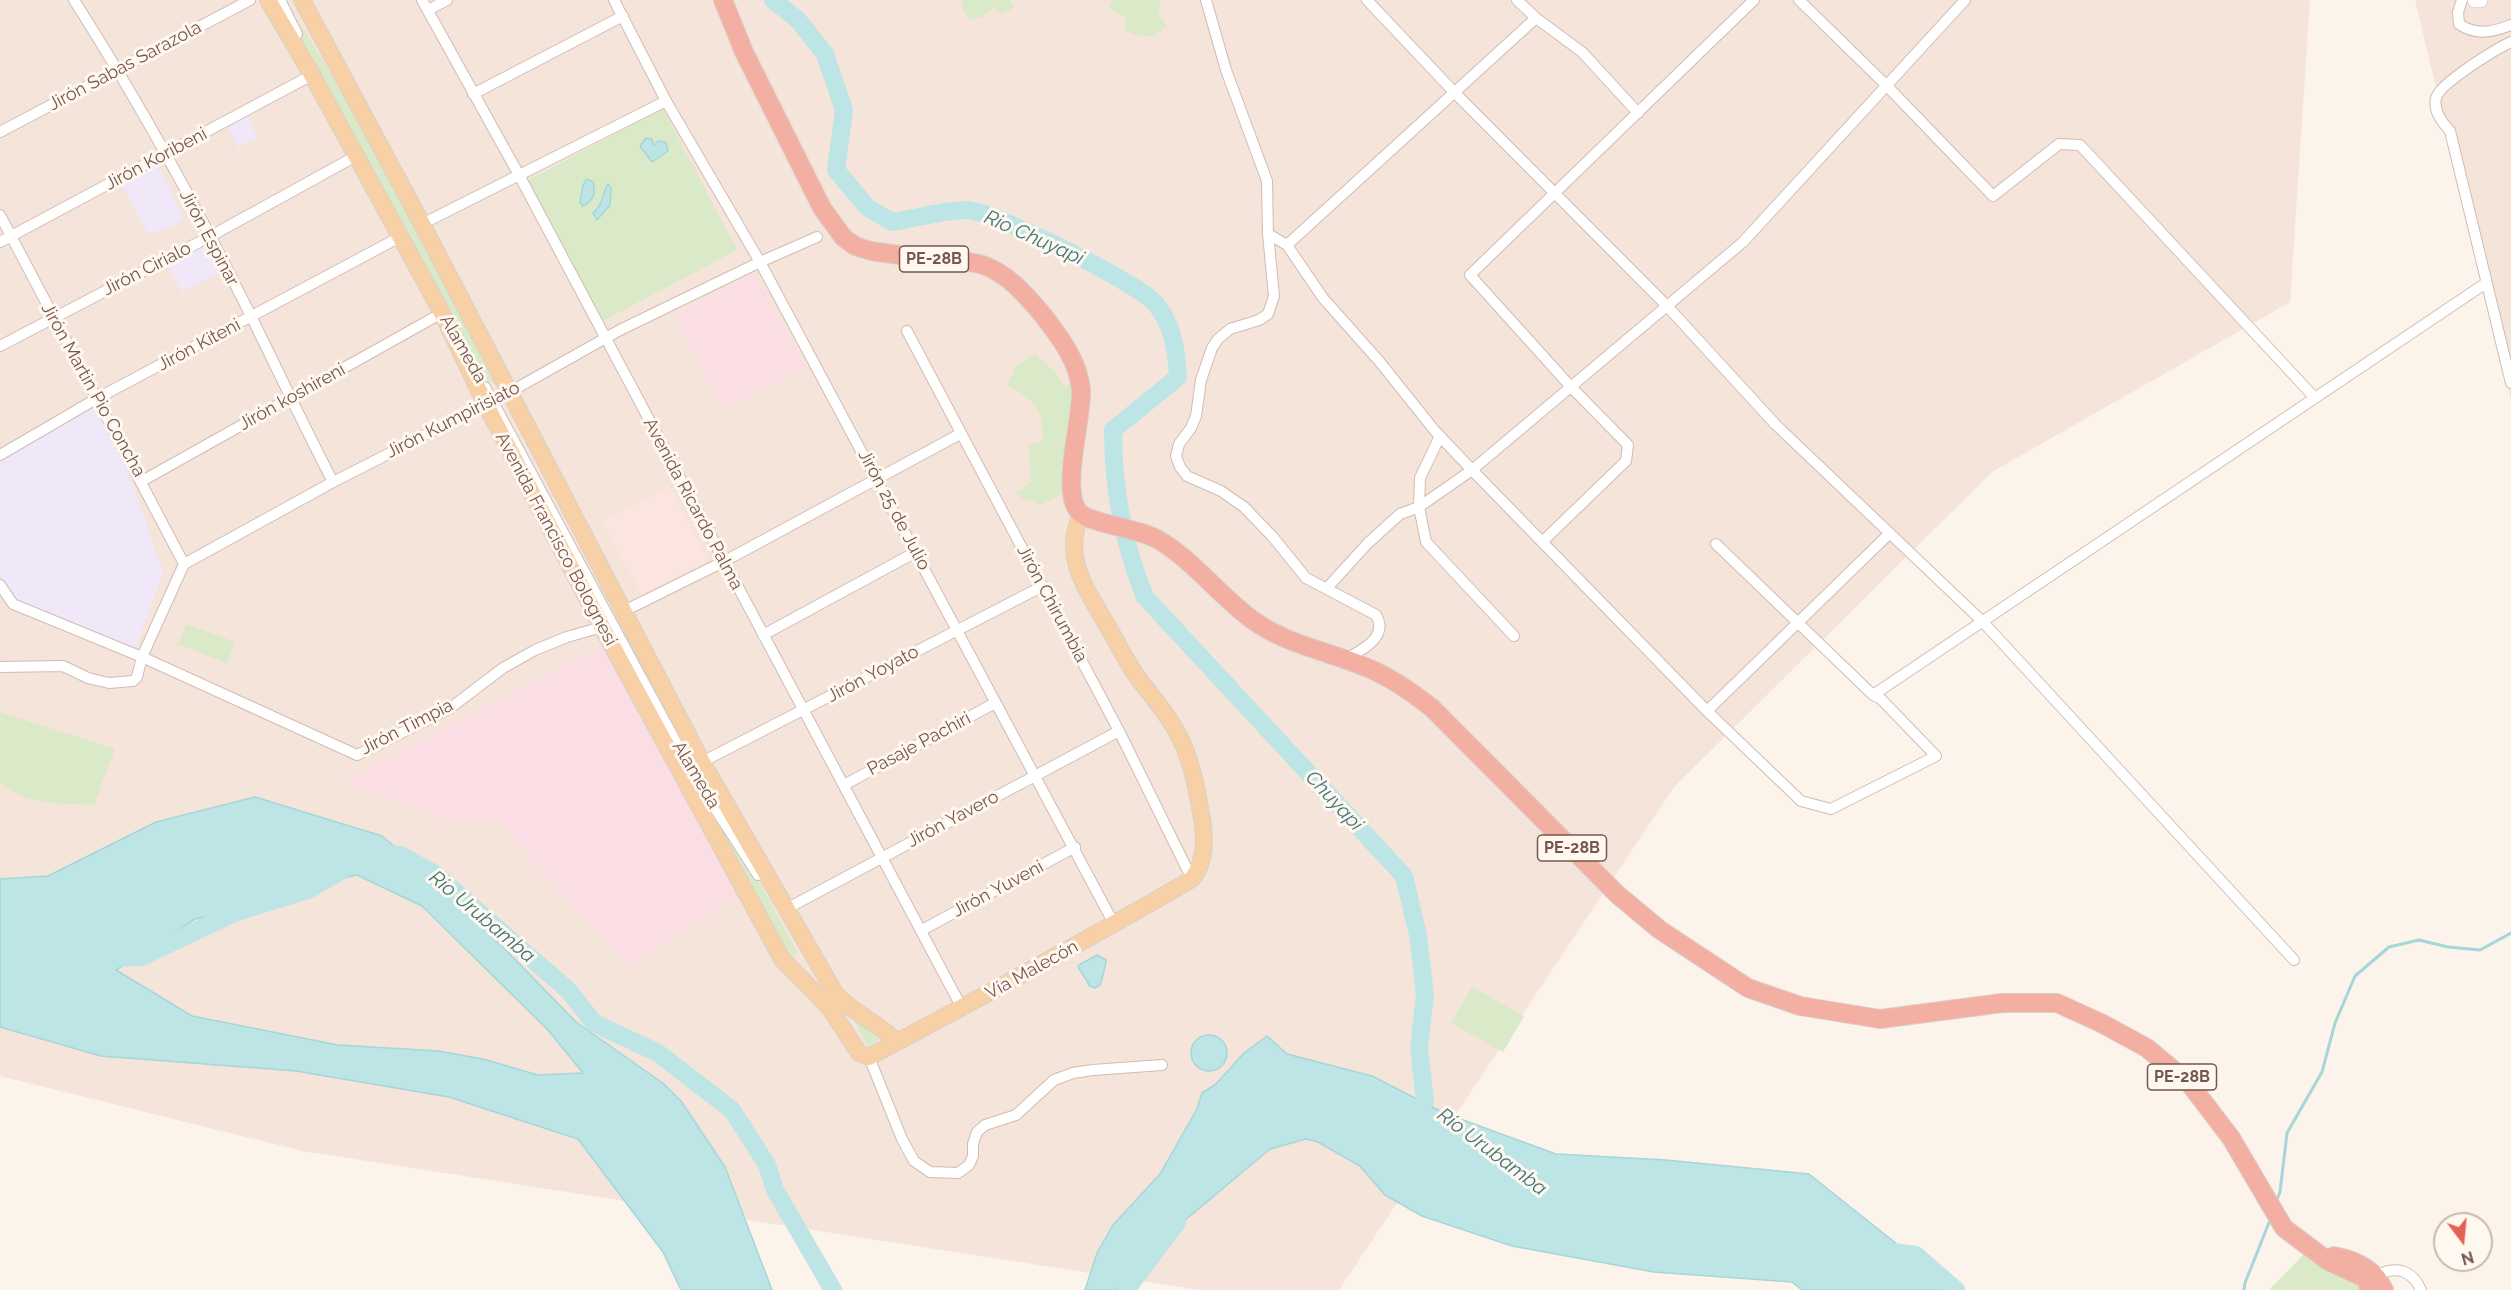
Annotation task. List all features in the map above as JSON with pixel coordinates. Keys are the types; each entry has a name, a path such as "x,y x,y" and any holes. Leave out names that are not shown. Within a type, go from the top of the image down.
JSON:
{"highway":[{"name":"PE-28B","path":"723,0 744,52 822,208 843,237 855,246 871,251 969,262 994,270 1015,286 1053,328 1077,369 1081,390 1071,471 1072,499 1081,514 1144,533 1174,551 1254,622 1288,640 1378,672 1405,687 1432,708 1618,895 1659,930 1748,988 1800,1006 1880,1019 2002,1003 2056,1003 2101,1023 2147,1048 2189,1083 2231,1138 2284,1228 2328,1262 2373,1282"}],"main road":[{"name":"Avenida Francisco Bolognesi","path":"267,0 312,75 442,313 624,611 702,762 835,993 844,1003 884,1030 897,1042"},
{"name":"Avenida Francisco Bolognesi","path":"302,0 422,224 496,399 602,627 787,965 828,1008 859,1053 869,1057"},
{"path":"1081,514 1074,534 1073,546 1081,581 1135,673 1174,726 1186,750 1203,825 1201,868 1192,879"},
{"name":"Vía Malecón","path":"869,1057 963,1008 1192,879"},
{"path":"787,965 810,948"}],"street":[{"name":"Jirón Espinar","path":"74,0 119,70 165,154 251,317 333,482"},
{"name":"Jirón Sabas Sarazola","path":"0,132 250,0"},
{"name":"Alameda","path":"280,0 442,313"},
{"path":"425,5 447,0"},
{"name":"Jirón 25 de Julio","path":"614,0 666,100 760,262 995,703 1075,847 1114,924"},
{"path":"1206,0 1226,70 1267,180 1268,234 1274,296 1268,314 1259,320 1230,329 1218,339 1212,348 1201,380 1196,416 1191,428 1179,444 1176,456 1187,476 1221,491 1244,507 1272,536 1306,578 1376,615 1380,622 1380,630 1374,640 1346,659"},
{"path":"1367,0 1454,92 1667,306 1775,424 1983,622 2294,960"},
{"path":"1517,0 1536,18 1582,52 1638,113"},
{"path":"1542,542 1626,461 1628,444 1571,387 1470,275 1754,0"},
{"path":"1799,0 1886,85 1993,196 2059,144 2080,145 2315,398"},
{"path":"1327,588 1368,543 1400,514 1419,507 1472,470 1743,242 1965,0"},
{"path":"2462,0 2458,12 2459,24 2467,29 2494,32 2511,25"},
{"path":"2475,0 2480,0"},
{"name":"Avenida Ricardo Palma","path":"425,5 519,175 723,562 963,1008"},
{"path":"473,94 622,16"},
{"path":"1287,245 1536,18"},
{"path":"2511,42 2443,85 2436,97 2436,110 2450,131 2511,383"},
{"name":"Jirón Koribeni","path":"5,240 312,75"},
{"path":"422,224 666,100"},
{"name":"Jirón Cirialo","path":"0,346 209,237 356,156"},
{"name":"Jirón Martin Pio Concha","path":"0,215 5,240 53,318 142,480 184,564"},
{"path":"1268,234 1287,245 1323,298 1379,361 1440,436 1707,711 1801,801 1831,809 1936,756 1881,699 1874,696 1716,544"},
{"name":"Jirón Kiteni","path":"0,455 96,399 400,237"},
{"name":"Jirón Kumpirisiato","path":"184,564 333,482 496,399 605,338 760,262 817,237"},
{"path":"1874,696 2486,283"},
{"name":"Jirón koshireni","path":"142,480 442,313"},
{"name":"Jirón Chirumbia","path":"907,331 1119,731 1192,879"},
{"name":"Alameda","path":"496,399 692,772 803,944 828,1008"},
{"path":"624,611 723,562 960,434"},
{"path":"1440,436 1420,478 1419,507 1426,542 1514,636"},
{"path":"1707,711 1890,533"},
{"path":"763,635 916,552"},
{"path":"0,667 63,666 88,678 109,683 132,681 137,677 142,657 184,564"},
{"name":"Jirón Yoyato","path":"702,762 1043,586"},
{"path":"2,591 13,604 142,657"},
{"name":"Jirón Timpia","path":"142,657 357,755 449,709 503,668 535,650 567,637 602,627"},
{"name":"Pasaje Pachiri","path":"844,785 995,703"},
{"name":"Jirón Yavero","path":"788,908 1119,731"},
{"name":"Jirón Yuveni","path":"922,930 1075,847"},
{"path":"869,1057 902,1139 914,1161 930,1172 958,1173 969,1166 977,1132 985,1125 1016,1115 1054,1080 1073,1073 1093,1070 1162,1065"},
{"path":"2373,1282 2389,1271 2404,1271 2415,1277 2421,1290"}],"shaded area":[{"path":"0,0 2310,0 2290,302 1992,472 1674,787 1339,1290 1200,1290 303,1151 0,1076"},
{"path":"2415,0 2511,0 2511,400"},
{"path":"246,115 258,138 238,148 228,126"},
{"path":"158,165 184,220 169,228 148,234 122,185"},
{"path":"206,245 219,273 182,292 168,264"},
{"path":"754,274 806,367 723,410 674,316"},
{"path":"95,404 123,455 163,573 135,650 14,599 0,574 0,461"},
{"path":"669,486 709,560 642,596 603,522"},
{"path":"603,645 742,894 629,966 496,820 441,819 344,781"}],"green space":[{"path":"964,0 1010,0 1014,8 1002,14 993,8 981,18 969,20 961,5"},
{"path":"1113,0 1160,0 1159,15 1167,26 1154,36 1134,35 1124,29 1127,17 1112,11 1109,5"},
{"path":"295,27 304,29 463,298 498,387 474,370 291,37"},
{"path":"663,109 737,250 603,321 525,182"},
{"path":"1035,355 1056,372 1062,385 1067,386 1077,380 1072,496 1061,495 1040,505 1030,499 1024,500 1016,493 1031,481 1029,445 1043,441 1039,413 1031,401 1008,385 1015,366"},
{"path":"186,624 235,642 227,663 178,644"},
{"path":"626,631 797,952 784,961 611,639"},
{"path":"0,712 115,749 94,805 44,802 10,790 0,782"},
{"path":"1472,987 1524,1016 1503,1052 1451,1023"},
{"path":"851,1014 886,1035 868,1047"},
{"path":"2303,1255 2366,1283 2367,1290 2269,1290"}],"water":[{"path":"646,138 652,139 654,146 658,141 666,142 668,151 652,162 640,146"},
{"path":"587,179 593,182 594,193 590,202 583,206 580,202 583,185"},
{"path":"608,184 611,188 610,205 597,220 593,213 599,206"},
{"path":"255,797 382,836 463,906 576,1022 664,1084 681,1101 725,1167 772,1290 681,1290 663,1252 578,1139 449,1097 296,1071 101,1056 0,1027 0,879 48,876 156,822","holes":["357,875 422,906 548,1030 583,1073 538,1075 483,1059 438,1051 338,1045 192,1016 116,970 195,919 222,913 276,893"]},
{"path":"1097,955 1106,960 1101,983 1095,988 1090,986 1078,967"},
{"path":"1209,1035 1222,1040 1227,1053 1222,1066 1209,1071 1196,1066 1191,1053 1196,1040"},
{"path":"1267,1036 1287,1054 1372,1076 1444,1113 1556,1154 1666,1160 1809,1174 1937,1276 1946,1290 1802,1290 1792,1282 1654,1272 1512,1246 1422,1216 1385,1195 1360,1166 1318,1142 1306,1139 1270,1149 1171,1232 1116,1290 1085,1290 1097,1253 1113,1225 1160,1174 1197,1109 1202,1093 1216,1084 1243,1054"}],"waterway":[{"name":"Rio Chuyapi","path":"773,0 798,20 825,54 844,110 836,170 868,208 892,222 960,210 983,214 1035,235 1097,266 1144,294 1156,304 1162,313 1173,339 1178,377 1113,430 1117,494 1125,536 1137,577 1145,597 1404,876 1418,935 1425,994 1419,1048 1425,1101"},
{"name":"Río Urubamba","path":"386,854 401,855 435,874 569,991 594,1023 658,1053 732,1110 767,1165 775,1190 833,1290"},
{"path":"234,913 308,890 341,871"},
{"name":"Río Urubamba","path":"113,958 141,957 234,913 247,886"},
{"path":"2276,1202 2280,1192 2287,1133 2322,1072 2335,1023 2355,976 2389,947 2419,940 2448,947 2480,950 2511,933"},
{"path":"2244,1290 2270,1220"},
{"name":"Río Urubamba","path":"1126,1290 1177,1222"},
{"name":"Río Urubamba","path":"1885,1251 1916,1255 1956,1290"}],"water label":[{"name":"Chuyapi","path":"1334,801"}]}
